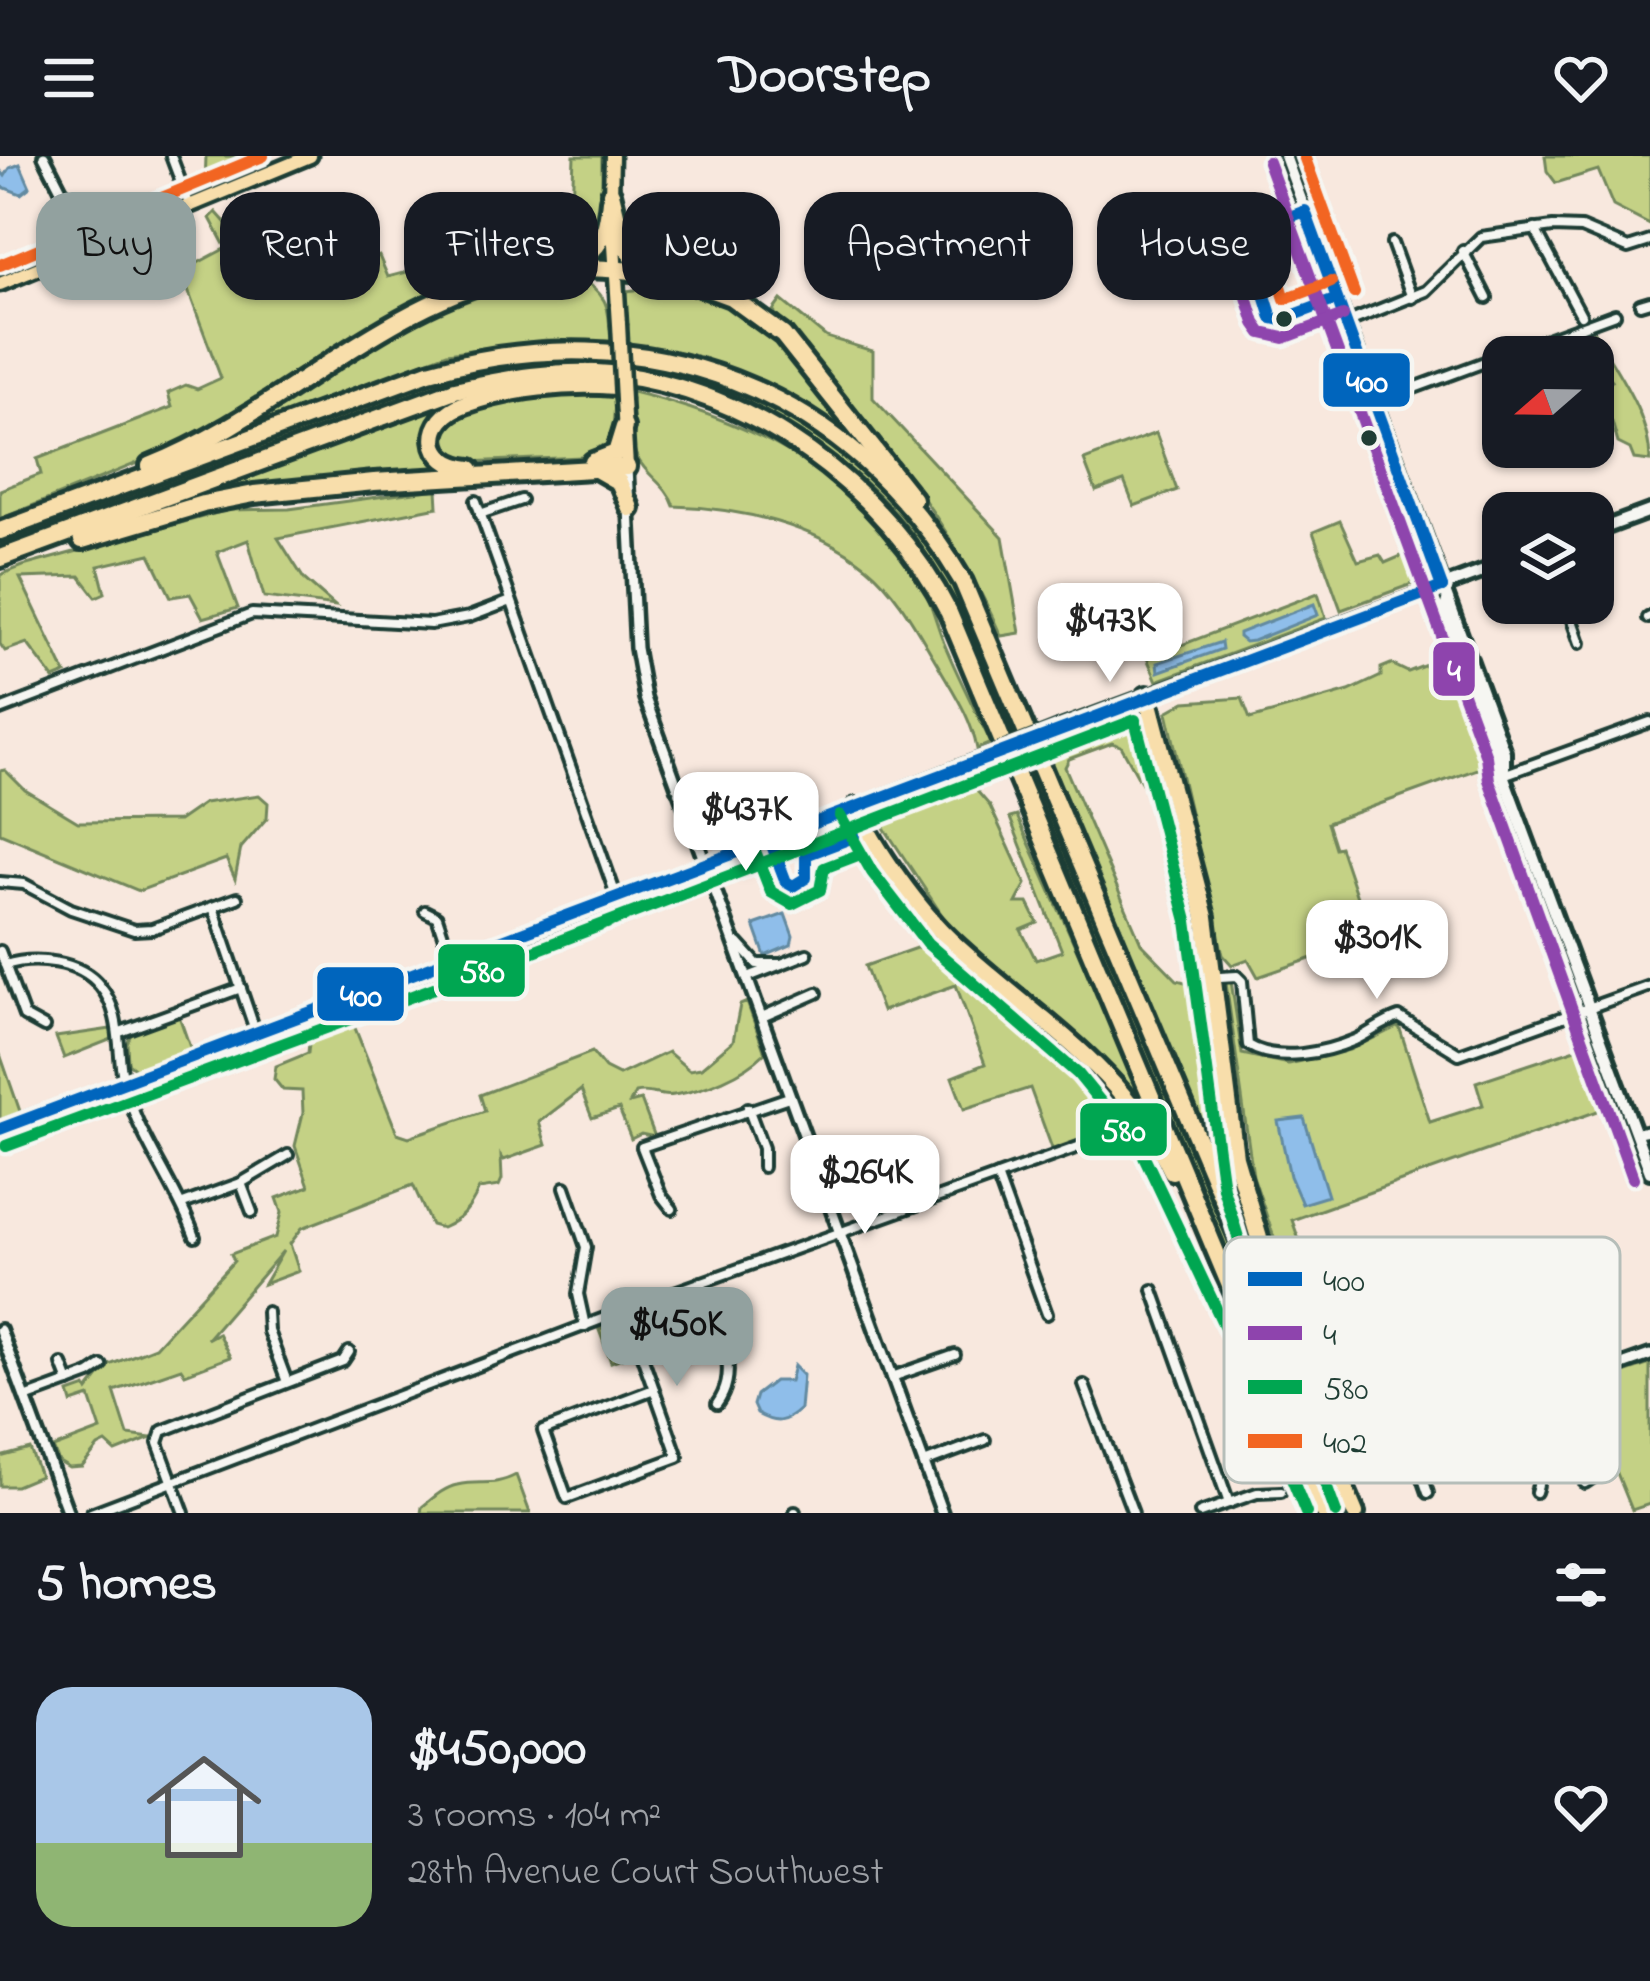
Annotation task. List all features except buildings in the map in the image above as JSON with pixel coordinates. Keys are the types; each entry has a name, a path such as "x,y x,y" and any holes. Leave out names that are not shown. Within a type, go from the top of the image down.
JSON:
{"highway":[{"path":"598,248 605,236 611,193"},
{"path":"611,193 622,231"},
{"path":"598,267 622,267"},
{"path":"0,529 223,432 440,300"},
{"path":"734,300 802,354 931,522 957,564 1240,1237"},
{"path":"0,529 429,372 502,355 607,350 683,363 728,378 832,436 906,502 947,555 978,614"},
{"path":"0,560 455,390 528,377 588,373 635,378 700,397 768,427 829,466 885,519 934,584 1224,1271"},
{"path":"624,427 616,453 589,463 468,469 444,461 434,441 438,421 448,411 504,394 600,385 700,397"},
{"path":"0,560 254,494 627,467"},
{"path":"579,468 613,476 624,489 630,508"},
{"path":"1147,696 1205,916 1241,1184 1259,1237"},
{"path":"856,808 942,932 1078,1046 1141,1115 1224,1283"},
{"path":"1313,1483 1325,1513"},
{"path":"1343,1483 1355,1513"}],"main road":[{"path":"196,204 310,156"},
{"path":"1285,156 1504,752 1505,771 1650,1172"},
{"path":"611,158 627,467"},
{"path":"0,284 36,270"},
{"path":"1614,524 1650,511"},
{"path":"0,1130 1482,572"}],"street":[{"path":"44,156 62,192"},
{"path":"171,156 185,192"},
{"path":"1346,322 1426,291 1480,237 1581,228 1628,248 1650,241"},
{"path":"1535,229 1581,315"},
{"path":"1392,243 1412,298"},
{"path":"1463,251 1487,298"},
{"path":"1375,403 1615,314"},
{"path":"627,467 642,685 942,1513"},
{"path":"481,514 521,500"},
{"path":"476,501 616,898"},
{"path":"0,710 240,616 275,613 431,624 469,617 511,601"},
{"path":"1573,624 1580,643"},
{"path":"1505,771 1650,722"},
{"path":"0,882 32,887 71,909 134,930 237,898"},
{"path":"213,907 256,1033"},
{"path":"425,911 437,917 452,962"},
{"path":"731,932 752,962 780,964"},
{"path":"0,951 24,1016 44,1028"},
{"path":"748,976 807,954"},
{"path":"5,965 38,958 87,974 104,991 120,1032 125,1081 157,1164 183,1204 195,1237"},
{"path":"1216,978 1237,976 1242,981 1248,1045 1283,1055 1340,1045 1399,1017 1460,1054 1650,986"},
{"path":"120,1032 241,988"},
{"path":"762,1017 817,993"},
{"path":"673,1209 661,1195 642,1147 789,1097"},
{"path":"748,1108 763,1148 763,1167"},
{"path":"1636,1133 1650,1130"},
{"path":"91,1513 585,1325 627,1314 701,1282 1120,1132"},
{"path":"183,1204 241,1183 288,1155"},
{"path":"997,1176 1046,1314"},
{"path":"241,1183 252,1212"},
{"path":"565,1187 586,1247 578,1294 585,1325"},
{"path":"701,1282 729,1364 728,1384 717,1404"},
{"path":"1153,1290 1228,1503"},
{"path":"267,1312 268,1331 287,1382"},
{"path":"627,1314 627,1328 635,1336 679,1456 567,1498 543,1430 654,1389"},
{"path":"1,1338 68,1513"},
{"path":"184,1513 158,1443 162,1431 343,1360 349,1352"},
{"path":"892,1377 955,1354"},
{"path":"1620,1366 1650,1355"},
{"path":"62,1364 69,1382"},
{"path":"25,1398 102,1366"},
{"path":"1084,1385 1133,1513"},
{"path":"924,1463 985,1440"},
{"path":"1425,1483 1428,1493"},
{"path":"1536,1492 1540,1483"},
{"path":"1201,1513 1265,1492 1281,1492"}],"green space":[{"path":"206,156 250,156 253,165 205,184"},
{"path":"574,156 602,156 598,223 598,192 573,192"},
{"path":"1545,156 1650,156 1650,225 1613,206 1598,170 1556,183 1547,171"},
{"path":"216,212 220,216 220,237 210,218"},
{"path":"220,251 220,300 380,300 380,258 388,277 404,273 404,300 418,300 172,449 0,519 0,490 41,474 37,459 172,407 168,393 186,385 197,389 221,378 192,300 196,300 196,264"},
{"path":"598,293 605,302 611,342 546,340 447,353 189,454 453,300 598,300"},
{"path":"625,300 714,300 763,329 788,351 881,464 819,419 762,387 627,344"},
{"path":"781,300 826,337 873,351 873,398 1003,537 1020,633 1001,636 928,505 773,311"},
{"path":"530,358 613,360 613,367 534,366 439,385 0,550 0,542 426,378"},
{"path":"628,358 714,382 760,401 826,440 886,489 912,517 954,580 1022,733 1010,737 962,620 926,553 858,476 771,417 709,390 629,370"},
{"path":"1614,366 1638,410 1650,461 1634,459 1630,449 1618,443"},
{"path":"569,391 616,391 611,451 605,456 468,462 446,448 447,421 485,402"},
{"path":"629,391 750,432 824,474 857,501 887,531 918,575 949,656 991,743 977,749 961,706 915,626 867,567 824,540 775,522 724,510 674,506 635,452"},
{"path":"448,402 426,426 431,457 444,472 310,480 174,504"},
{"path":"1156,433 1177,490 1134,506 1124,481 1096,491 1084,460"},
{"path":"437,489 438,507 278,538 304,579 335,606 264,597 248,540 217,552 238,608 203,618 190,594 171,597 150,554 98,566 105,593 96,597 80,576 20,578 66,674 54,679 27,643 5,651 0,644 0,575 23,566 228,510 289,509"},
{"path":"1340,521 1358,561 1380,555 1385,563 1415,550 1423,580 1341,610 1313,532"},
{"path":"1318,593 1326,618 1157,681 1147,658"},
{"path":"1452,655 1487,756 1480,768 1327,823 1366,924 1323,940 1313,958 1258,977 1248,959 1232,965 1223,955 1167,712 1185,702 1242,698 1250,719 1349,691 1381,676 1381,668 1391,664 1408,672"},
{"path":"1136,715 1145,726 1197,905 1193,918 1166,827 1121,746 1112,743 1069,759 1065,767 1141,943 1177,980 1210,987 1215,1033 1211,1065 1251,1237 1250,1237 1044,751"},
{"path":"1032,755 1233,1237 1224,1237 1224,1253 1018,761"},
{"path":"5,770 25,790 78,822 178,821 204,803 259,795 268,803 267,818 241,848 235,879 226,859 139,891 0,833 0,771"},
{"path":"970,783 990,806 1026,884 1016,903 1028,903 1038,923 1021,930 1036,960 1062,951 1010,818 1017,816 1166,1149 1094,1049 950,927 877,817"},
{"path":"936,941 1065,1046 1133,1122 1053,1151 1030,1088 964,1109 952,1077 985,1064 956,985 882,1011 865,966"},
{"path":"1231,981 1242,1054 1288,1064 1349,1050 1399,1026 1430,1122 1483,1105 1476,1082 1588,1045 1609,1107 1292,1220 1298,1237 1274,1237 1253,1176 1226,983"},
{"path":"747,1002 765,1053 734,1075 698,1089 669,1096 635,1093 630,1103 641,1100 655,1137 641,1134 631,1139 619,1109 592,1118 581,1090 539,1122 546,1145 504,1160 501,1156 499,1186 479,1189 465,1213 449,1225 431,1225 413,1185 302,1228 290,1244 299,1271 264,1284 283,1251 207,1339 218,1333 230,1357 185,1374 181,1368 114,1391 128,1435 151,1438 116,1452 106,1443 82,1467 69,1468 59,1462 53,1448 101,1430 90,1397 72,1403 69,1393 86,1387 88,1391 107,1366 155,1347 234,1261 231,1254 276,1237 282,1212 277,1198 309,1186 295,1146 303,1113 302,1091 283,1090 274,1079 276,1066 308,1053 311,1023 347,1008 397,1133 409,1137 485,1111 480,1095 592,1052 605,1068 619,1075 668,1052 689,1070 701,1068 733,1041 740,1005"},
{"path":"179,1016 191,1050 137,1070 128,1063 131,1034"},
{"path":"111,1029 112,1039 64,1058 56,1037"},
{"path":"0,1054 23,1120 0,1129"},
{"path":"613,1325 631,1341 635,1353 611,1362 599,1330"},
{"path":"1650,1364 1650,1504 1632,1510 1620,1480 1620,1374"},
{"path":"30,1449 40,1476 16,1486 0,1486 0,1457"},
{"path":"516,1475 530,1513 421,1513 422,1507 452,1486"},
{"path":"1320,1483 1335,1483 1348,1513 1333,1513"}],"water":[{"path":"20,164 30,187 21,194 0,186 0,170 5,176"},
{"path":"1314,604 1318,615 1253,641 1239,637 1239,633"},
{"path":"1221,642 1222,649 1158,672 1157,663"},
{"path":"785,914 793,936 791,945 765,956 754,925"},
{"path":"1304,1118 1328,1196 1302,1204 1290,1176 1278,1121"},
{"path":"794,1366 803,1375 800,1409 779,1421 757,1414 756,1395 774,1381 790,1381"}],"transit line":[{"name":"402","path":"0,265 263,156"},
{"name":"402","path":"1304,156 1354,293"},
{"name":"4","path":"1268,162 1486,756 1489,780 1633,1178"},
{"name":"400","path":"1337,299 1281,320 1272,318 1246,234 1305,211 1442,587"},
{"name":"402","path":"1291,297 1331,282"},
{"name":"4","path":"1248,300 1262,333 1284,338 1343,316"},
{"name":"400","path":"0,1129 1442,587"},
{"name":"580","path":"6,1146 518,957 1135,720 1187,921 1223,1188 1238,1237"},
{"name":"580","path":"840,816 872,872 927,943 1078,1074 1143,1154 1224,1325"},
{"name":"400","path":"770,840 786,882 793,886 806,878 806,855 854,837"},
{"name":"580","path":"753,846 771,892 792,904 820,890 824,868 858,855"},
{"name":"580","path":"1294,1483 1306,1513"},
{"name":"580","path":"1325,1483 1336,1513"}]}
